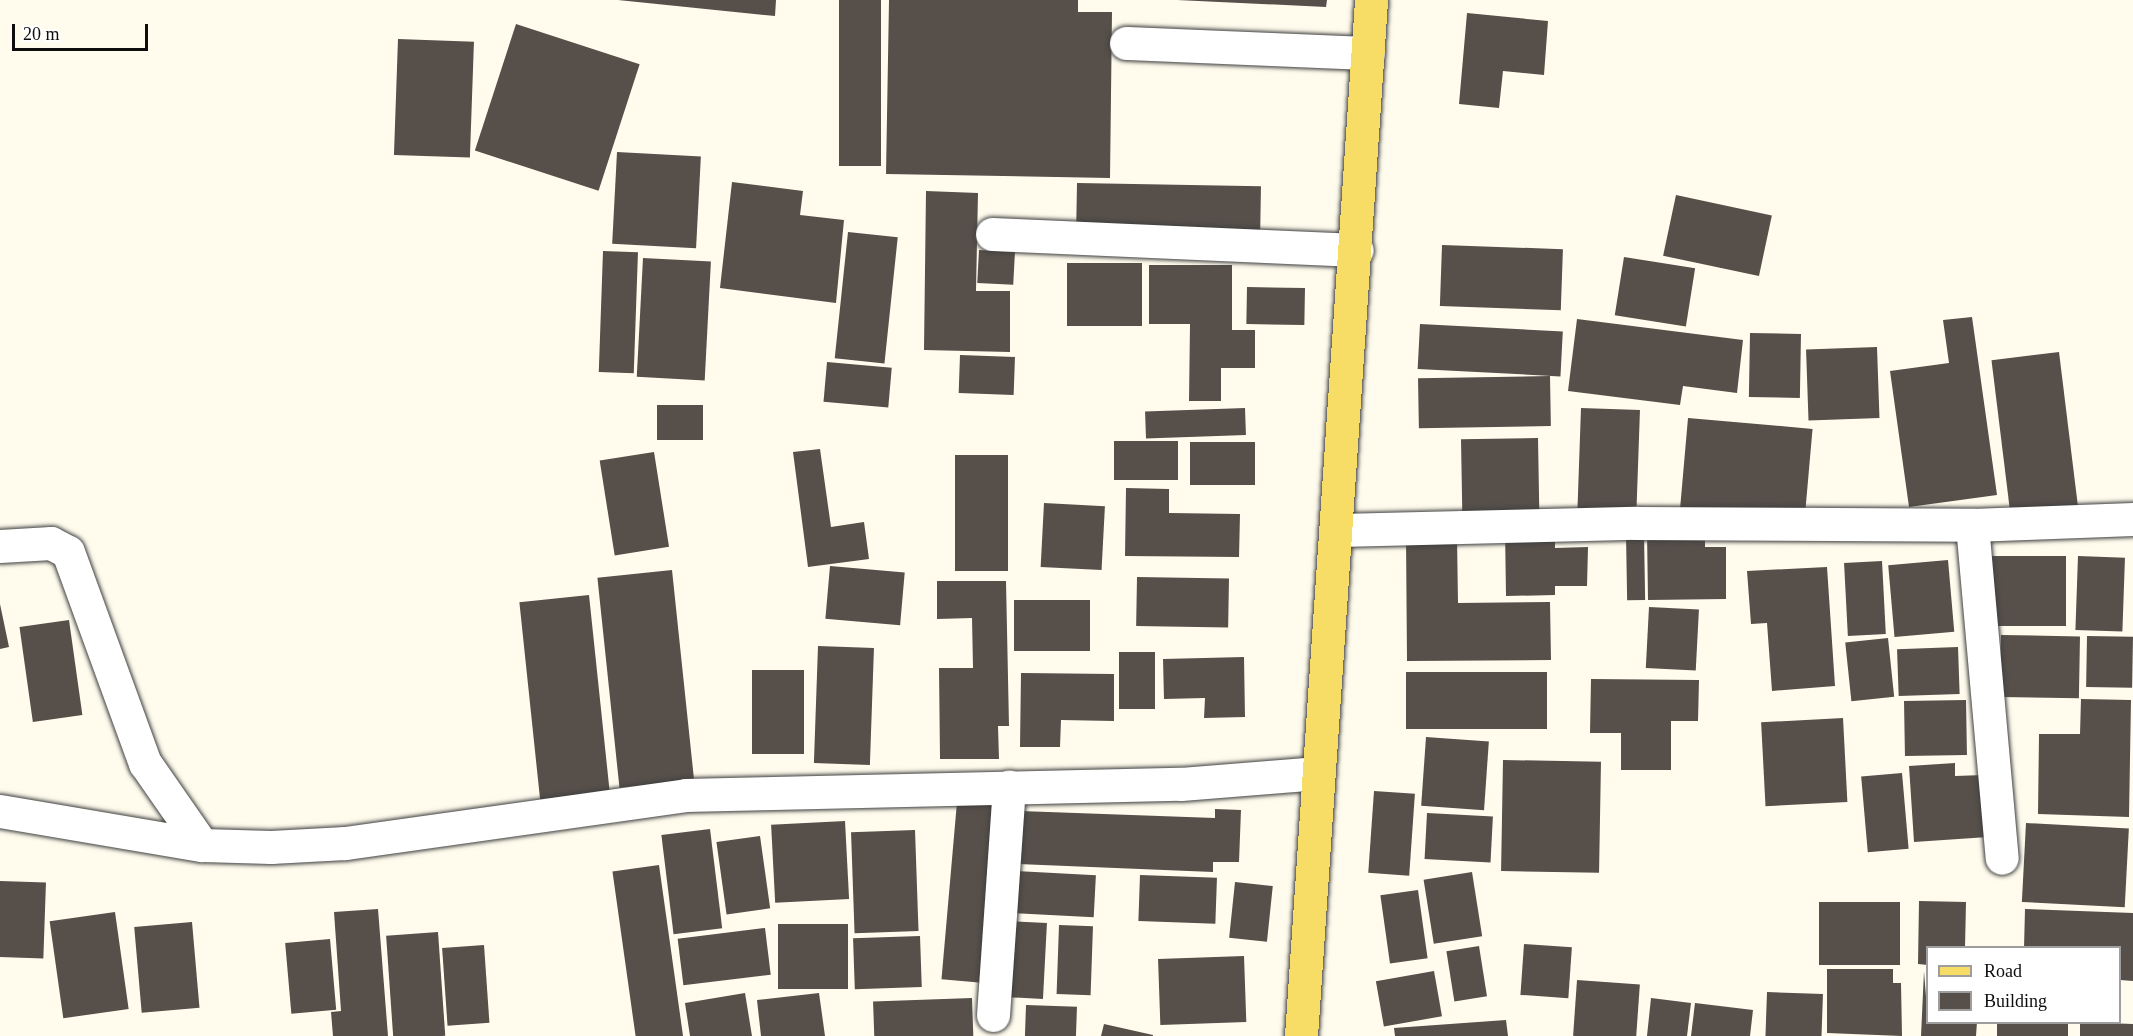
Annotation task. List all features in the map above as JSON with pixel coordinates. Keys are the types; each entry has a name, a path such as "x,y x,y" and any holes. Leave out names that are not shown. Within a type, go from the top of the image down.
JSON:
{"main road":[{"path":"1301,1036 1339,530 1371,0"}],"street":[{"path":"1126,43 1368,53"},
{"path":"992,234 1357,250"},
{"path":"1339,530 1636,523 1972,525 2133,519"},
{"path":"1972,525 2002,858"},
{"path":"0,546 51,543 68,552 145,763 202,845"},
{"path":"0,811 202,845 345,843 685,795 1181,784 1320,773"},
{"path":"993,1015 1009,787"}],"building":[{"path":"618,0 776,0 775,16"},
{"path":"839,0 881,0 881,166 839,166"},
{"path":"889,0 1078,0 1078,12 1112,12 1110,178 886,174"},
{"path":"1177,0 1327,0 1326,7"},
{"path":"1467,13 1548,21 1544,75 1503,71 1499,108 1459,104"},
{"path":"516,24 640,64 599,191 475,150"},
{"path":"398,39 474,42 470,158 394,155"},
{"path":"617,152 701,156 696,248 612,244"},
{"path":"732,182 803,191 800,215 844,220 836,303 720,288"},
{"path":"1077,183 1261,186 1260,230 1076,227"},
{"path":"926,191 978,193 976,291 1010,291 1010,352 924,350"},
{"path":"1676,195 1772,215 1759,276 1663,256"},
{"path":"848,232 898,237 884,364 835,358"},
{"path":"1442,245 1563,249 1561,310 1440,306"},
{"path":"979,250 1015,252 1013,285 977,283"},
{"path":"603,251 638,252 634,373 599,372"},
{"path":"1624,257 1695,268 1686,327 1615,315"},
{"path":"643,258 711,262 705,380 637,377"},
{"path":"1067,263 1142,263 1142,326 1067,326"},
{"path":"1149,265 1232,265 1232,330 1255,330 1255,368 1221,368 1221,401 1189,401 1190,324 1149,324"},
{"path":"1247,287 1305,288 1304,325 1246,324"},
{"path":"1972,317 1997,495 1909,507 1890,371 1949,363 1943,320"},
{"path":"1577,319 1743,340 1737,393 1683,386 1680,405 1568,391"},
{"path":"1420,324 1563,331 1560,376 1418,369"},
{"path":"1750,333 1801,334 1800,398 1749,397"},
{"path":"1877,347 1879,418 1809,420 1806,349"},
{"path":"2059,352 2078,511 2011,519 1992,360"},
{"path":"960,355 1015,357 1014,395 959,393"},
{"path":"827,362 892,368 888,408 824,402"},
{"path":"1550,376 1551,426 1419,428 1418,378"},
{"path":"657,405 703,405 703,440 657,440"},
{"path":"1245,408 1246,435 1146,438 1145,411"},
{"path":"1581,408 1640,410 1636,511 1577,509"},
{"path":"1688,418 1813,429 1804,523 1680,512"},
{"path":"1538,438 1539,511 1462,512 1461,439"},
{"path":"1114,441 1178,441 1178,480 1114,480"},
{"path":"1190,442 1255,442 1255,485 1190,485"},
{"path":"820,449 831,527 864,522 869,559 808,567 793,452"},
{"path":"654,452 669,547 615,555 600,461"},
{"path":"955,455 1008,455 1008,571 955,571"},
{"path":"1126,488 1169,489 1169,513 1240,514 1239,557 1125,556"},
{"path":"1044,503 1105,506 1102,570 1041,567"},
{"path":"1505,530 1555,531 1555,548 1588,547 1587,586 1555,586 1555,595 1506,596"},
{"path":"1647,531 1705,531 1705,547 1726,547 1726,599 1648,600"},
{"path":"1626,534 1644,534 1645,600 1627,600"},
{"path":"1406,537 1457,537 1458,603 1550,602 1551,660 1407,661"},
{"path":"1988,556 2066,556 2066,626 1988,626"},
{"path":"2078,556 2125,558 2122,632 2075,630"},
{"path":"1948,560 1954,632 1895,637 1888,565"},
{"path":"1882,561 1886,634 1848,636 1844,563"},
{"path":"830,566 905,573 900,625 825,619"},
{"path":"1827,567 1835,686 1772,691 1767,623 1751,624 1747,571"},
{"path":"672,570 694,780 619,788 597,578"},
{"path":"1137,577 1229,579 1228,628 1136,626"},
{"path":"937,581 1006,581 1009,726 998,726 999,759 940,759 939,668 973,668 972,618 937,619"},
{"path":"589,595 610,792 540,799 519,602"},
{"path":"1014,600 1090,600 1090,651 1014,651"},
{"path":"0,604 9,647 0,649"},
{"path":"1649,607 1699,610 1696,671 1646,668"},
{"path":"69,620 82,715 33,722 19,627"},
{"path":"2001,635 2080,636 2079,698 2000,697"},
{"path":"2087,636 2133,637 2132,688 2086,687"},
{"path":"1888,638 1894,697 1851,701 1845,642"},
{"path":"818,646 874,648 870,765 814,763"},
{"path":"1958,647 1960,694 1899,696 1897,649"},
{"path":"1119,652 1155,652 1155,709 1119,709"},
{"path":"1244,657 1245,717 1204,718 1205,698 1164,699 1163,659"},
{"path":"752,670 804,670 804,754 752,754"},
{"path":"1406,672 1547,672 1547,729 1406,729"},
{"path":"1021,673 1114,674 1114,721 1061,720 1060,747 1020,747"},
{"path":"1591,679 1699,680 1698,721 1671,721 1671,770 1621,770 1621,733 1590,733"},
{"path":"2081,699 2131,700 2129,817 2038,814 2039,734 2080,734"},
{"path":"1966,700 1967,755 1905,756 1904,701"},
{"path":"1843,718 1847,802 1766,806 1761,722"},
{"path":"1426,737 1489,741 1484,810 1421,806"},
{"path":"1503,760 1601,762 1599,873 1501,871"},
{"path":"1955,763 1955,776 1984,775 1988,837 1914,842 1909,766"},
{"path":"1902,773 1909,849 1868,852 1861,777"},
{"path":"1374,791 1415,794 1409,876 1368,873"},
{"path":"957,802 1006,806 990,984 941,979"},
{"path":"1215,809 1241,810 1239,862 1213,862 1213,872 1018,864 1020,811 1215,818"},
{"path":"1427,813 1493,816 1491,862 1425,859"},
{"path":"845,821 849,899 775,903 771,825"},
{"path":"2026,823 2129,828 2125,907 2022,902"},
{"path":"710,829 722,928 674,934 661,835"},
{"path":"915,830 919,931 855,933 851,832"},
{"path":"760,836 770,908 727,914 716,842"},
{"path":"659,865 683,1036 636,1036 612,872"},
{"path":"1014,871 1096,875 1094,917 1012,913"},
{"path":"1472,872 1482,936 1434,944 1424,880"},
{"path":"1140,875 1217,878 1215,924 1138,921"},
{"path":"0,881 46,883 43,959 0,957"},
{"path":"1235,882 1273,886 1267,942 1229,938"},
{"path":"1418,890 1428,958 1390,964 1380,895"},
{"path":"1919,901 1966,902 1965,946 1926,946 1926,965 1918,964"},
{"path":"1819,902 1900,902 1900,965 1819,965"},
{"path":"378,909 388,1036 333,1036 331,1012 341,1011 334,912"},
{"path":"2025,909 2133,913 2133,981 2121,980 2121,946 2024,946"},
{"path":"115,912 129,1009 63,1018 50,921"},
{"path":"1007,921 1047,923 1043,999 1003,997"},
{"path":"192,922 199,1008 142,1013 134,927"},
{"path":"778,924 848,924 848,989 778,989"},
{"path":"1059,925 1093,926 1091,995 1057,994"},
{"path":"765,928 771,975 683,985 678,939"},
{"path":"438,932 445,1036 393,1036 386,936"},
{"path":"920,936 922,987 855,989 853,938"},
{"path":"330,939 336,1010 291,1014 285,943"},
{"path":"1524,944 1572,947 1568,998 1520,995"},
{"path":"484,945 489,1023 448,1026 442,948"},
{"path":"1479,946 1487,996 1454,1002 1446,951"},
{"path":"1244,956 1246,1022 1160,1025 1158,959"},
{"path":"1827,969 1893,969 1893,983 1901,983 1902,1036 1827,1033"},
{"path":"1434,971 1442,1016 1384,1027 1376,981"},
{"path":"1924,971 1926,1024 1977,1024 1976,1036 1921,1036"},
{"path":"1577,980 1640,984 1636,1036 1573,1036"},
{"path":"1767,992 1823,994 1821,1036 1765,1036"},
{"path":"745,993 752,1036 690,1036 685,1003"},
{"path":"819,993 825,1036 761,1036 757,1000"},
{"path":"972,998 973,1036 874,1036 873,1001"},
{"path":"1651,998 1691,1003 1687,1036 1647,1036"},
{"path":"1695,1003 1753,1010 1750,1036 1691,1036"},
{"path":"1026,1005 1077,1007 1076,1036 1025,1036"},
{"path":"1506,1020 1508,1036 1395,1036 1394,1028"},
{"path":"1104,1024 1153,1035 1153,1036 1101,1036"},
{"path":"1997,1024 2068,1024 2068,1036 1997,1036"},
{"path":"2080,1024 2133,1024 2133,1036 2080,1036"}]}
